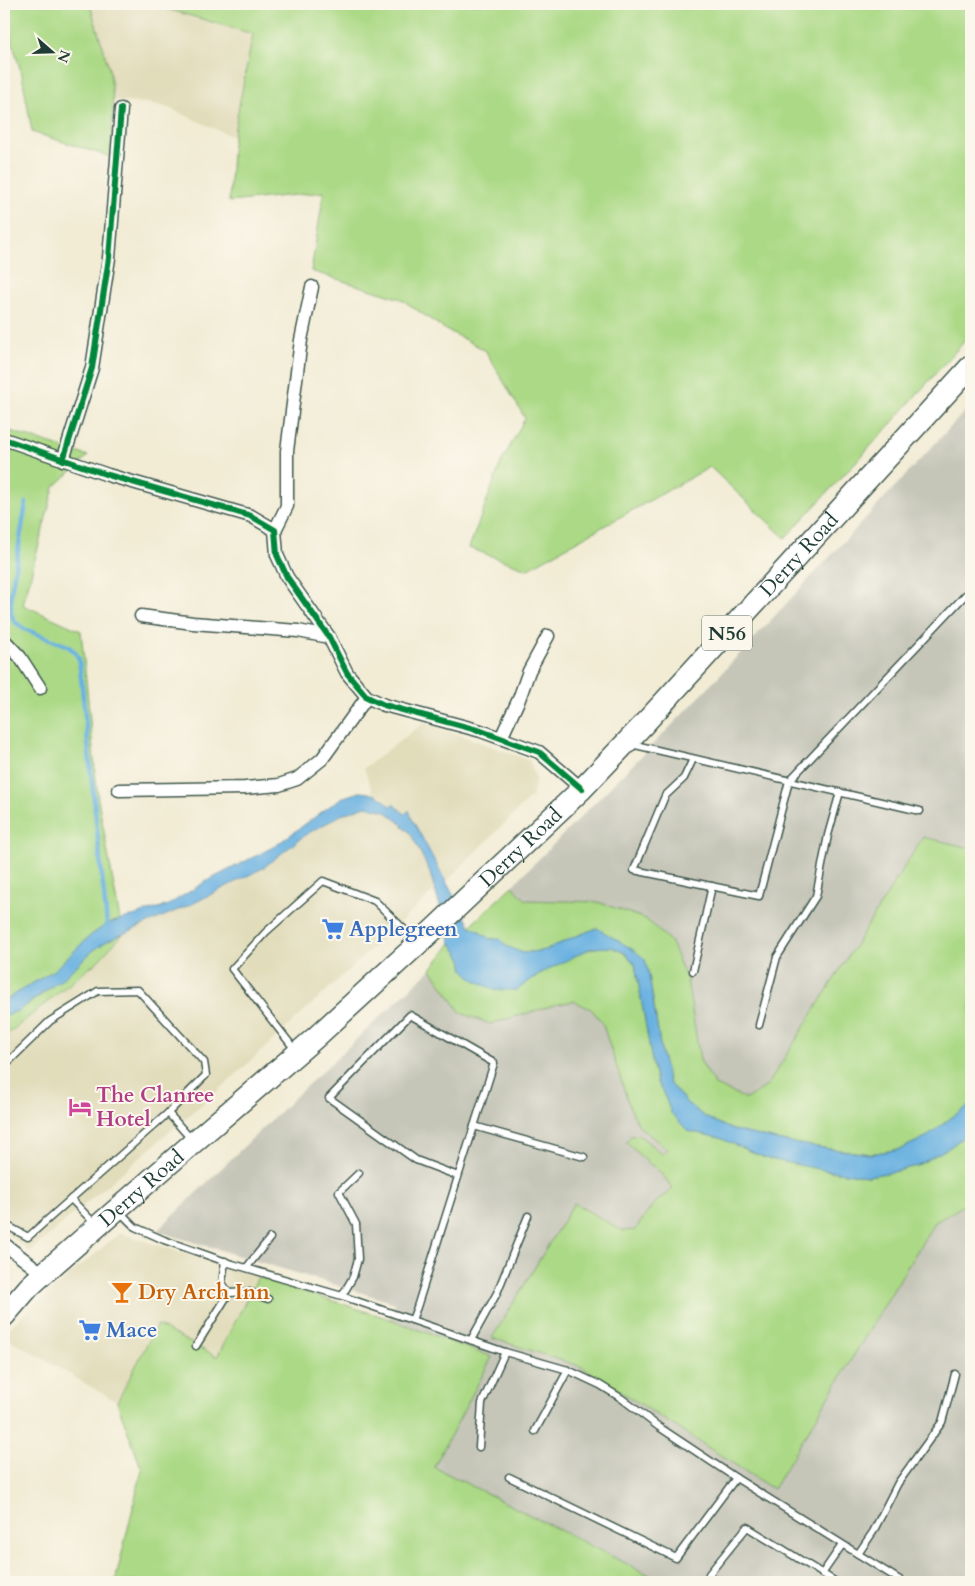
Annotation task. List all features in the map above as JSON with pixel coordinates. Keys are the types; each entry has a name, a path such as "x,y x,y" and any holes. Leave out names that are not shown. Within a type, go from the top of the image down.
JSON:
{"main road":[{"name":"Derry Road","path":"4,1316 36,1281 298,1053 582,789 643,725 971,366"},
{"name":"Derry Road","path":"4,1299 36,1281"}],"street":[{"path":"63,460 92,368 109,258 121,109"},
{"path":"312,287 301,340 287,451 287,506 274,530 277,555 287,577 329,637 348,674 367,697 384,705 443,720 539,752 582,789"},
{"path":"4,439 108,474 252,516 274,530"},
{"path":"141,616 193,624 298,631 329,637"},
{"path":"501,738 519,699 529,671 548,636"},
{"path":"4,640 20,657 40,688"},
{"path":"119,790 245,788 279,785 297,779 322,759 367,697"},
{"path":"4,1244 36,1281"}],"lane":[{"path":"693,759 684,778 665,796 634,870 759,896 789,780 971,589"},
{"path":"625,743 920,811"},
{"path":"759,1025 777,957 816,896 828,835 840,792"},
{"path":"298,1053 232,969 266,932 323,881 375,901 426,936"},
{"path":"693,971 712,886"},
{"path":"4,1066 50,1021 98,991 138,990 204,1062 206,1076 28,1237 4,1224"},
{"path":"412,1320 417,1307 494,1063 410,1015 329,1098 416,1160 458,1176"},
{"path":"168,1112 194,1142"},
{"path":"474,1126 584,1157"},
{"path":"342,1296 353,1277 358,1259 356,1224 339,1192 359,1173"},
{"path":"71,1199 97,1226"},
{"path":"117,1210 135,1227 164,1240 342,1296 505,1352 568,1370 600,1385 736,1478 903,1582"},
{"path":"472,1340 497,1293 528,1216"},
{"path":"247,1267 270,1238"},
{"path":"226,1261 222,1283 229,1293"},
{"path":"229,1293 249,1292 268,1299"},
{"path":"196,1346 229,1293"},
{"path":"479,1448 482,1403 505,1352"},
{"path":"535,1431 568,1370"},
{"path":"858,1554 873,1532 898,1483 942,1422 955,1374"},
{"path":"509,1476 676,1558 736,1478"},
{"path":"709,1574 747,1527 836,1582"},
{"path":"822,1574 842,1544"}],"shaded area":[{"path":"90,4 150,4 253,34 233,137 169,108 150,103 113,100 110,72"},
{"path":"971,405 971,848 923,837 767,1086 746,1099 715,1085 700,1060 687,980 598,902 526,900 512,886 690,707"},
{"path":"425,722 530,761 536,778 532,796 447,881 409,811 405,815 393,804 390,806 382,797 373,793 364,768"},
{"path":"365,806 384,811 411,834 429,870 435,890 228,1082 29,1252 4,1231 4,1037 98,961 123,934 192,904 263,868 305,835 343,814"},
{"path":"431,969 461,1013 555,1005 573,1001 591,1009 602,1022 630,1108 640,1127 667,1149 647,1162 659,1171 674,1188 653,1205 635,1230 623,1231 574,1203 492,1338 582,1367 773,1489 934,1223 971,1201 971,1582 663,1582 434,1467 492,1357 390,1319 395,1303 157,1231"},
{"path":"120,1233 258,1277 217,1358 157,1325 117,1402 4,1336 4,1333 28,1310"}],"green space":[{"path":"4,4 90,4 110,72 113,100 111,157 32,132 22,75 4,15"},
{"path":"150,4 971,4 971,334 785,538 710,467 527,569 469,548 501,463 525,418 485,350 443,328 401,299 311,271 324,192 229,202 233,137 253,34"},
{"path":"4,429 88,456 54,487 23,605 81,631 98,799 120,920 107,924 90,936 54,970 4,1001"},
{"path":"923,837 971,848 971,1105 928,1136 901,1149 870,1154 823,1148 733,1130 705,1117 688,1104 669,1083 661,1051 649,975 610,937 597,928 546,950 523,953 493,938 489,939 470,926 512,886 526,900 598,902 646,919 670,941 687,980 700,1060 715,1085 746,1099 767,1086"},
{"path":"123,934 98,961 4,1037 4,1016 32,1002 92,951 105,942"},
{"path":"451,943 462,959 464,970 517,990 564,960 591,949 614,948 625,954 635,964 657,1082 688,1131 720,1138 765,1158 824,1170 868,1176 916,1166 950,1147 971,1131 971,1201 934,1223 773,1489 582,1367 492,1338 574,1203 623,1231 635,1230 653,1205 673,1188 659,1171 626,1142 631,1136 639,1135 662,1154 667,1149 640,1127 630,1108 602,1022 591,1009 573,1001 490,1024 461,1013 431,969"},
{"path":"258,1277 390,1319 492,1357 434,1467 663,1582 115,1582 142,1470 117,1402 157,1325 217,1357"}],"water":[{"path":"359,792 376,795 390,806 393,804 405,814 409,810 470,926 486,935 489,939 500,939 506,946 523,953 546,950 597,928 645,959 661,1051 669,1083 688,1104 705,1117 733,1130 781,1141 870,1154 901,1149 928,1136 971,1105 971,1131 950,1147 916,1166 867,1176 824,1170 765,1158 720,1138 688,1131 671,1113 657,1082 635,964 625,953 612,947 591,948 537,975 517,990 497,990 473,979 464,970 462,959 451,943 429,870 411,834 385,811 366,806 343,814 305,835 263,868 192,904 107,941 94,950 62,979 18,1011 4,1016 4,1001 54,970 90,936 107,924 168,905 205,882 275,846 341,798"}],"waterway":[{"path":"26,503 11,593 11,613 14,621 24,629 68,646 79,659 107,924"}],"cycle path":[{"path":"63,460 92,368 109,258 121,109"},
{"path":"4,439 108,475 251,516 275,530 277,555 287,577 329,637 347,673 367,697 384,705 481,731 539,752 582,789"}],"place":[{"name":"Applegreen","path":"333,929"},
{"name":"The Clanree Hotel","path":"80,1107"},
{"name":"Dry Arch Inn","path":"122,1292"},
{"name":"Mace","path":"90,1330"}]}
